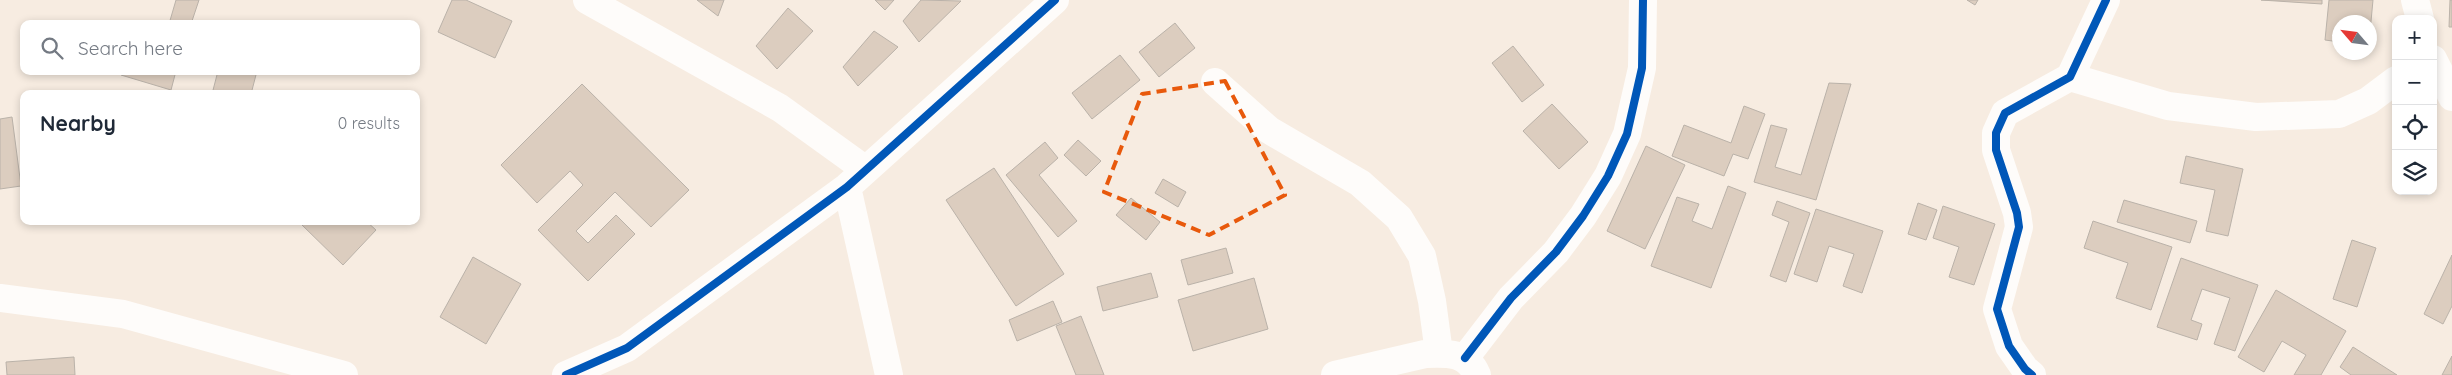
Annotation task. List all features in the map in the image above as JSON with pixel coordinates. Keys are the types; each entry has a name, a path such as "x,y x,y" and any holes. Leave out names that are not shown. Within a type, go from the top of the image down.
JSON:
{"street":[{"path":"587,0 780,108 856,179 890,375"},
{"path":"566,375 627,348 856,179 1055,0"},
{"path":"1461,362 1511,298 1556,252 1583,216 1608,176 1627,134 1642,68 1643,0"},
{"path":"2032,375 2025,370 2008,346 1996,309 2019,227 2018,213 1994,143 2005,112 2070,77 2106,0"},
{"path":"2416,0 2419,15"},
{"path":"2434,60 2452,97"},
{"path":"2070,77 2168,106 2256,117 2339,114 2368,101 2392,83"},
{"path":"1215,82 1269,130 1360,183 1399,218 1422,256 1432,301 1461,362"},
{"path":"0,298 123,314 332,374"},
{"path":"1335,375 1426,354 1461,362"}],"highlighted area":[{"path":"1225,81 1285,195 1209,235 1104,192 1142,94"}],"building":[{"path":"176,0 199,0 192,20 170,20"},
{"path":"452,0 466,0 512,21 495,58 438,32"},
{"path":"697,0 724,0 718,16"},
{"path":"875,0 894,0 885,10"},
{"path":"921,0 961,1 919,42 903,21"},
{"path":"1967,0 1978,0 1975,5"},
{"path":"2261,0 2322,0 2322,4"},
{"path":"2329,0 2373,0 2372,15 2332,15 2332,41 2325,40"},
{"path":"2450,0 2452,0 2452,27 2449,27"},
{"path":"788,8 813,31 777,69 756,46"},
{"path":"1175,23 1195,48 1159,77 1139,52"},
{"path":"874,31 898,47 858,86 843,67"},
{"path":"1513,46 1544,85 1522,102 1492,63"},
{"path":"1120,55 1140,80 1092,119 1072,93"},
{"path":"121,75 175,75 171,90"},
{"path":"217,75 256,75 252,90 213,90"},
{"path":"1829,83 1851,84 1816,200 1754,182 1771,125 1787,129 1775,167 1801,175"},
{"path":"582,84 689,190 651,227 615,192 576,231 588,243 616,215 635,234 588,281 538,230 583,185 570,171 537,203 501,165"},
{"path":"1552,104 1588,142 1559,169 1523,131"},
{"path":"1744,106 1765,114 1748,159 1733,154 1724,176 1672,156 1684,125 1731,143"},
{"path":"12,117 20,186 0,189 0,119"},
{"path":"1078,140 1101,161 1086,176 1064,155"},
{"path":"1045,142 1058,158 1039,175 1077,221 1058,237 1006,175"},
{"path":"1646,146 1685,165 1645,249 1607,231"},
{"path":"2186,156 2243,169 2228,236 2206,231 2215,190 2180,183"},
{"path":"994,168 1064,274 1016,306 946,200"},
{"path":"1163,179 1186,192 1178,207 1155,193"},
{"path":"1728,186 1746,193 1711,288 1651,266 1677,197 1699,204 1692,221 1712,229"},
{"path":"1131,198 1160,222 1146,240 1116,215"},
{"path":"2124,200 2197,221 2190,243 2117,222"},
{"path":"1777,201 1810,213 1786,282 1770,276 1789,222 1772,215"},
{"path":"1918,203 1937,210 1926,240 1908,234"},
{"path":"1943,206 1995,224 1974,285 1949,277 1959,247 1933,238"},
{"path":"1816,209 1883,231 1862,293 1843,286 1854,254 1829,246 1817,282 1794,274"},
{"path":"2093,221 2172,247 2151,310 2116,298 2128,263 2084,248"},
{"path":"302,225 370,225 376,230 343,265"},
{"path":"2352,240 2376,248 2357,307 2333,299"},
{"path":"1226,248 1233,273 1188,285 1181,260"},
{"path":"2452,255 2452,306 2443,324 2424,314"},
{"path":"473,257 521,284 486,344 440,317"},
{"path":"2181,258 2258,285 2235,351 2214,344 2230,298 2202,289 2191,320 2202,324 2197,340 2157,327"},
{"path":"1151,273 1158,297 1103,311 1097,287"},
{"path":"1254,278 1268,329 1193,351 1178,300"},
{"path":"2276,290 2346,331 2321,375 2294,375 2306,355 2282,341 2264,372 2238,357"},
{"path":"1053,301 1062,322 1017,341 1009,320"},
{"path":"1081,316 1104,375 1076,375 1056,326"},
{"path":"2353,347 2397,375 2351,375 2340,367"},
{"path":"2452,356 2452,375 2442,375"},
{"path":"74,357 75,375 7,375 6,362"}],"cycle path":[{"path":"566,375 627,348 847,187 1055,0"},
{"path":"1465,358 1511,298 1556,252 1583,216 1608,176 1627,134 1642,68 1643,0"},
{"path":"2032,375 2025,369 2009,346 1997,309 2019,227 2017,213 1996,150 1996,133 2005,113 2070,77 2106,0"}]}
